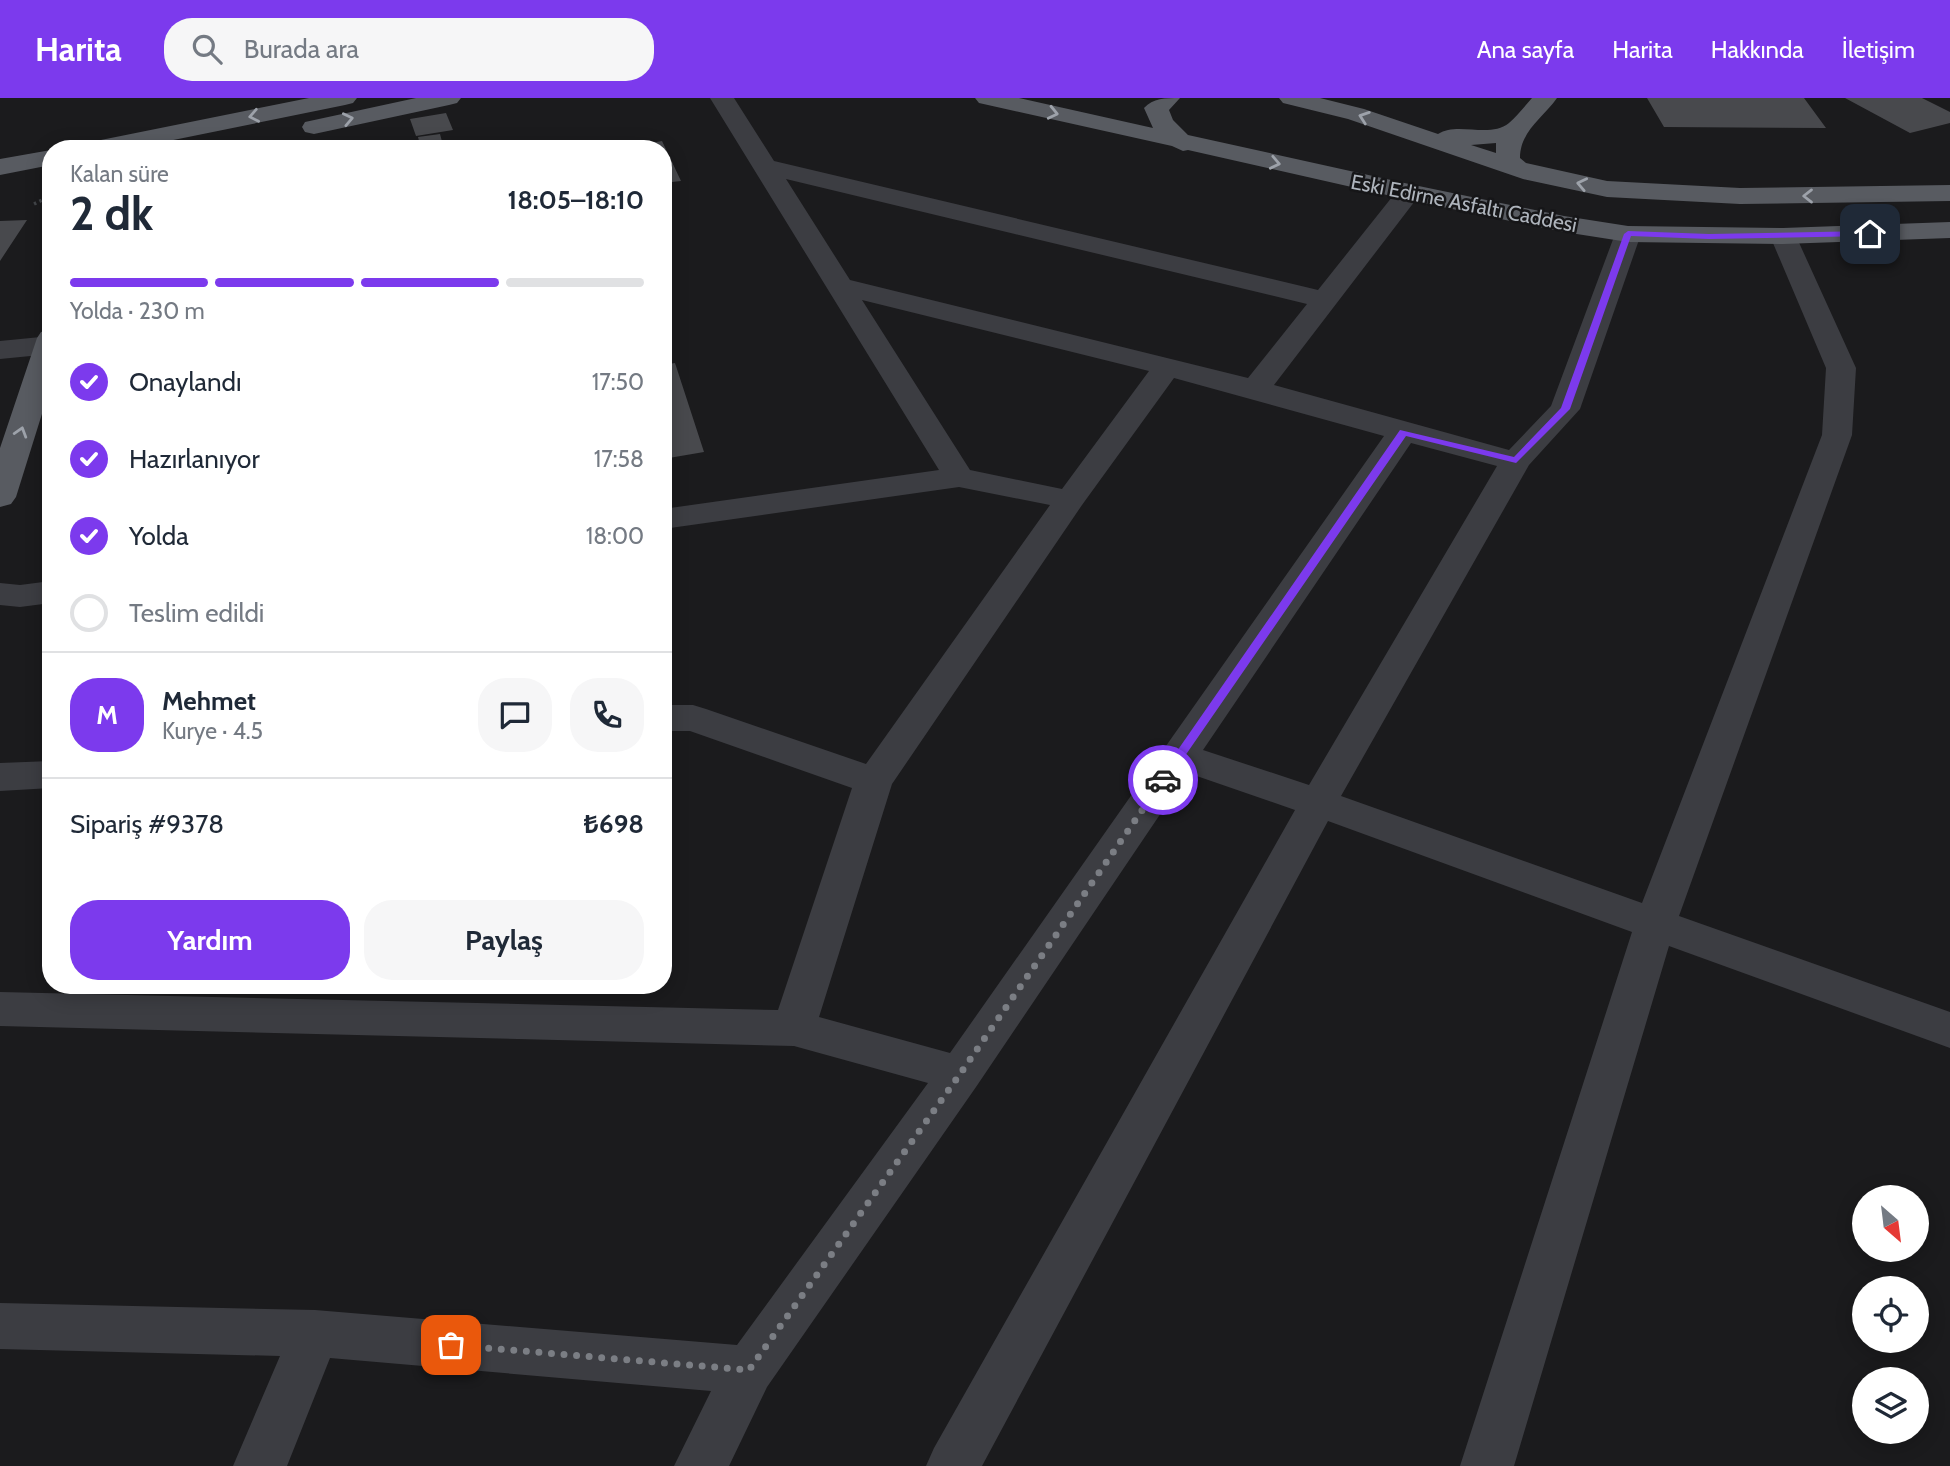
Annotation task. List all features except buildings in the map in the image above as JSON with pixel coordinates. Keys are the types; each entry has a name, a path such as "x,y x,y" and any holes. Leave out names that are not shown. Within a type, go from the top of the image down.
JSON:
{"main road":[{"path":"136,140 345,98"},
{"path":"252,140 450,98"},
{"name":"Eski Edirne Asfaltı Caddesi","path":"986,98 1409,192 1564,224 1628,234 1783,236 1950,230"},
{"path":"1168,98 1156,108 1162,123 1184,144"},
{"name":"Eski Edirne Asfaltı Caddesi","path":"1291,98 1356,114 1411,134 1446,163 1517,169 1607,189 1668,194 1853,196 1950,193"},
{"path":"1517,169 1508,159 1508,145 1516,130 1545,98"},
{"path":"1411,134 1471,139 1489,138 1516,130"},
{"path":"0,167 42,159"},
{"path":"1409,192 1433,183 1446,163"},
{"path":"0,174 42,180"},
{"path":"0,496 42,367"}],"street":[{"path":"722,98 959,477"},
{"path":"766,167 1324,300"},
{"path":"1255,389 1409,192"},
{"path":"953,1466 1318,803 1516,461 1565,409 1628,234"},
{"path":"1487,1466 1655,923 1837,435 1841,368 1783,236"},
{"path":"840,286 1255,389 1516,461"},
{"path":"0,350 42,343"},
{"path":"794,1028 874,781 1070,500 1167,367"},
{"path":"701,1466 749,1370 960,1074 1403,432"},
{"path":"672,518 959,477 1070,500"},
{"path":"0,594 20,596 42,593"},
{"path":"672,718 692,718 874,781"},
{"path":"1179,756 1318,803 1950,1030"},
{"path":"0,777 42,775"},
{"path":"0,1009 794,1028 960,1074"},
{"path":"0,1326 315,1333 749,1370"},
{"path":"260,1466 315,1333"}],"path":[{"path":"34,204 42,200"}],"way so far":[{"path":"451,1345 749,1370 960,1074 1163,780"}],"route":[{"path":"1163,780 1403,432 1516,461 1565,409 1628,234 1709,237 1870,234"}]}
